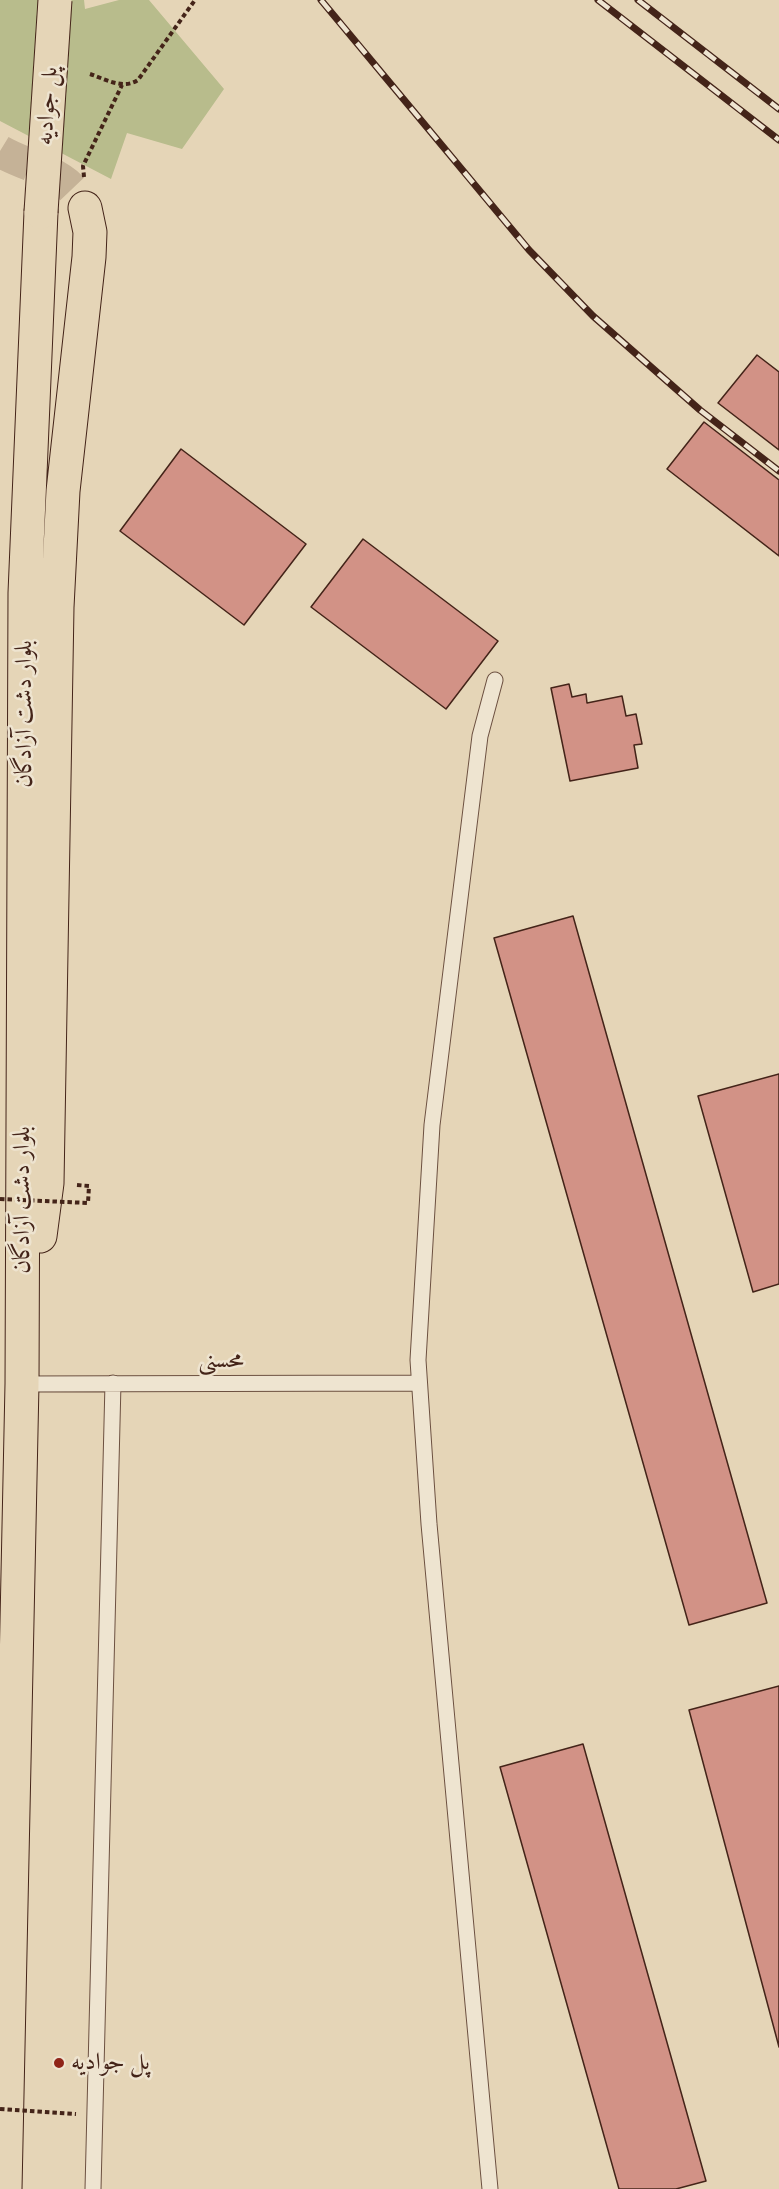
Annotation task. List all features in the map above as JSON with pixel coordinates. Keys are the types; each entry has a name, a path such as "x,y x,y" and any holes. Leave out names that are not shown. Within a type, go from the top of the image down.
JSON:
{"main road":[{"name":"پل جوادیه","path":"41,212 55,0"},
{"path":"22,1384 47,1183 57,608 63,491 89,256 90,232 85,208"},
{"name":"بلوار دشت آزادگان","path":"5,2189 22,1384 25,593 41,212"}],"lane":[{"path":"490,2189 429,1524 418,1360 432,1125 480,736 495,680"},
{"path":"93,2189 113,1383"},
{"name":"محسنی","path":"22,1384 419,1383"}],"path":[{"path":"90,74 122,85 138,81 195,0"},
{"path":"85,208 83,166 122,85"},
{"path":"0,1199 88,1203 89,1186"},
{"path":"0,2109 76,2114"}],"green space":[{"path":"0,0 84,0 85,9 119,0 149,0 224,89 182,149 127,133 111,179 0,121"}],"building":[{"path":"757,355 779,372 779,450 718,403"},
{"path":"704,422 779,480 779,556 667,469"},
{"path":"181,449 306,544 244,625 120,531"},
{"path":"363,539 498,641 446,709 311,607"},
{"path":"569,684 572,697 586,694 587,703 622,696 626,716 636,714 642,744 634,745 638,768 570,781 551,688"},
{"path":"573,916 767,1603 689,1625 494,938"},
{"path":"779,1074 779,1284 753,1292 698,1096"},
{"path":"779,1686 779,2047 689,1710"},
{"path":"583,1744 706,2181 676,2189 619,2189 500,1767"}],"tunnel":[{"path":"0,151 68,184 85,208"}],"railway":[{"path":"321,0 529,250 593,316 700,410 779,471"},
{"path":"598,0 779,140"},
{"path":"638,0 779,109"}],"place":[{"name":"پل جوادیه","path":"59,2063"}]}
